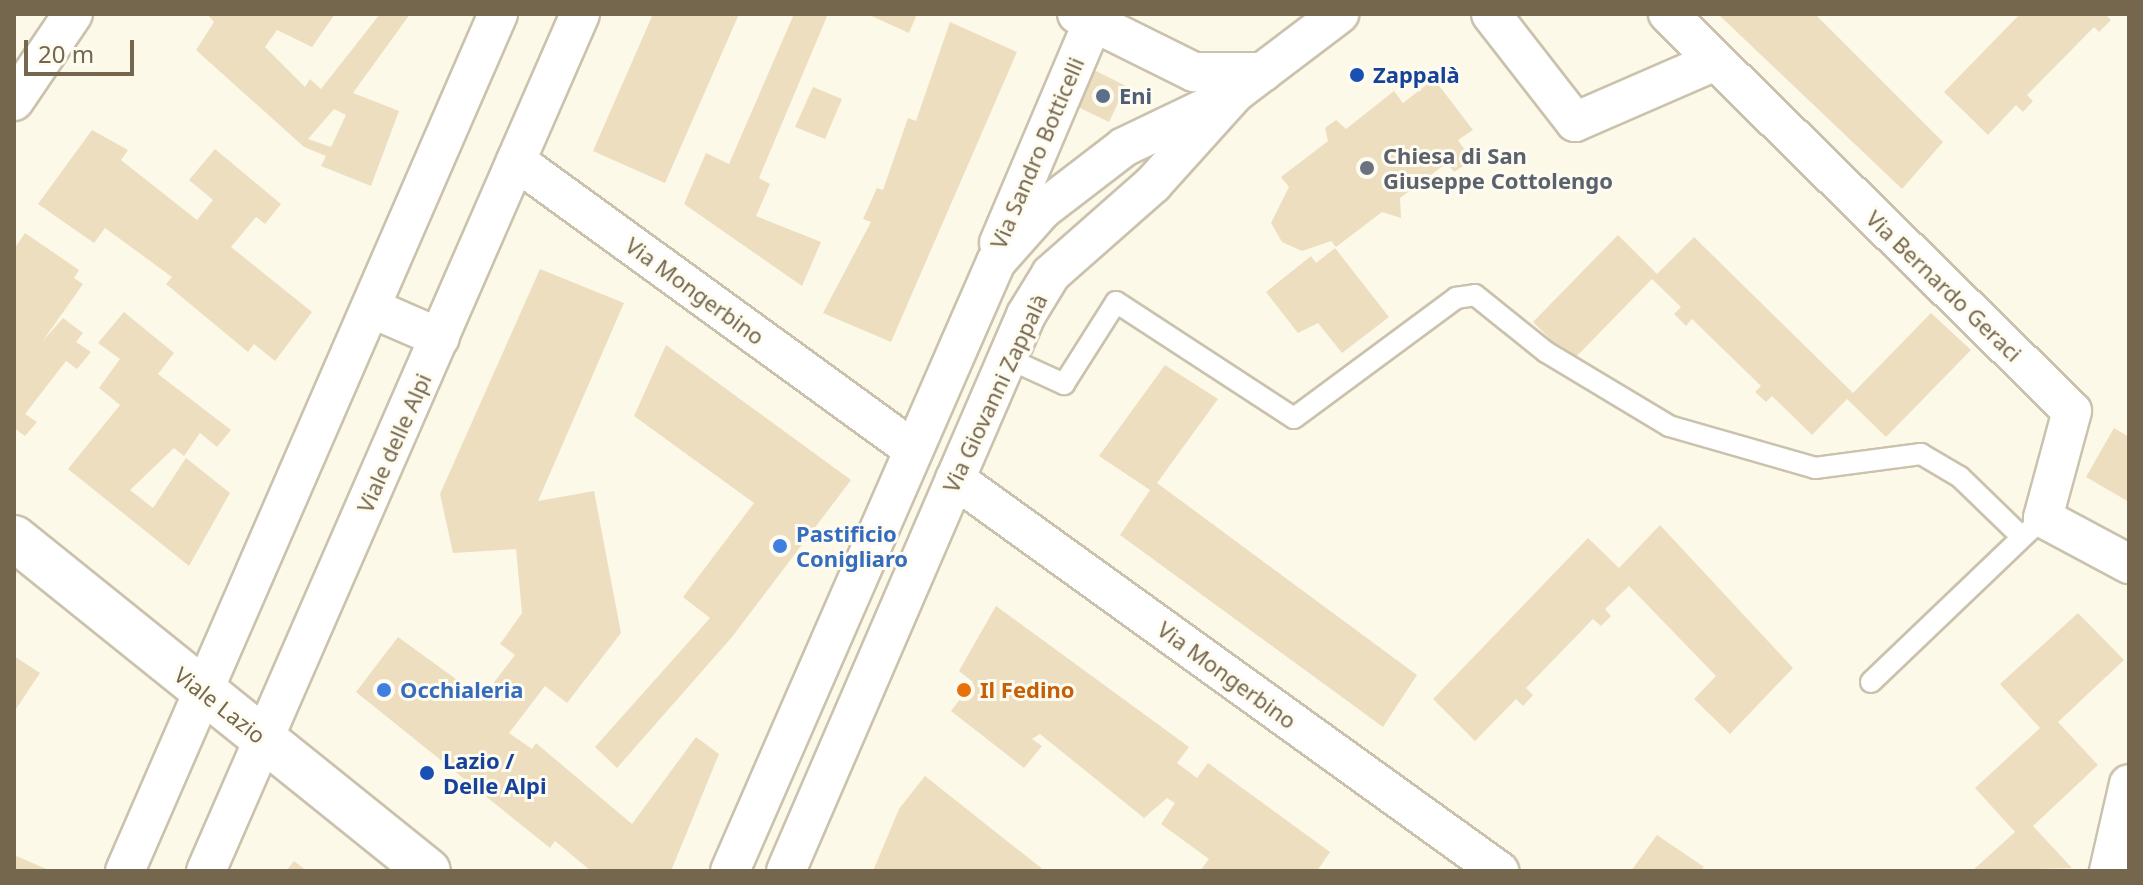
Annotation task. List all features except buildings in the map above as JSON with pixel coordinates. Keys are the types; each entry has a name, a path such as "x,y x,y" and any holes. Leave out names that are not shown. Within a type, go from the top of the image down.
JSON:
{"street":[{"path":"14,101 73,14"},
{"path":"125,871 498,14"},
{"name":"Viale delle Alpi","path":"206,871 580,14"},
{"name":"Via Giovanni Zappalà","path":"786,871 1007,358 1051,274 1153,184 1181,136 1339,14"},
{"path":"1491,14 1575,122 1715,61"},
{"name":"Via Bernardo Geraci","path":"1668,14 2072,411 2032,527"},
{"path":"1088,17 1144,49 1206,74 1249,83"},
{"name":"Via Sandro Botticelli","path":"978,292 1088,17"},
{"path":"1144,49 1181,136"},
{"name":"Via Giovanni Zappalà","path":"730,871 978,292 1042,210 1124,147 1181,136"},
{"path":"1124,147 1140,150 1152,165 1153,184"},
{"name":"Via Mongerbino","path":"516,161 912,449"},
{"path":"371,308 440,338"},
{"name":"Via Mongerbino","path":"955,479 1499,871"},
{"path":"2032,527 2129,564"},
{"name":"Viale Lazio","path":"14,538 428,871"},
{"path":"2109,871 2129,784"}],"lane":[{"path":"1007,358 1064,384 1116,302 1294,418 1456,298 1475,295 1546,352 1669,426 1815,468 1921,454 2032,527 1871,682"}],"place":[{"name":"Zappalà","path":"1357,75"},
{"name":"Eni","path":"1103,96"},
{"name":"Chiesa di San Giuseppe Cottolengo","path":"1367,168"},
{"name":"Pastificio Conigliaro","path":"780,546"},
{"name":"Occhialeria","path":"384,690"},
{"name":"Il Fedino","path":"964,690"},
{"name":"Lazio / Delle Alpi","path":"427,773"}]}
